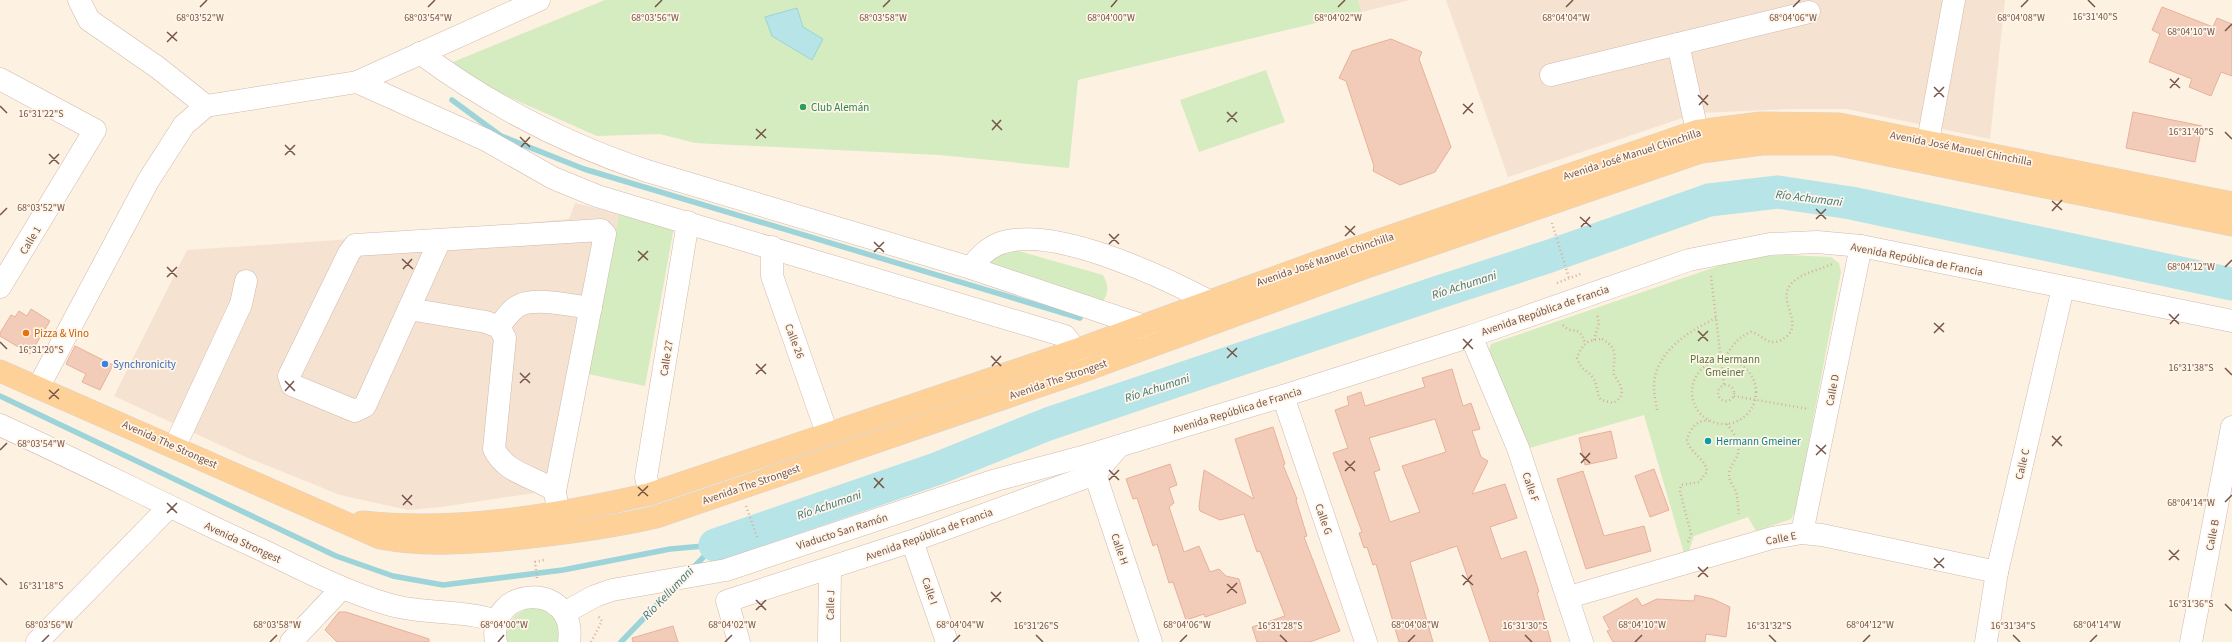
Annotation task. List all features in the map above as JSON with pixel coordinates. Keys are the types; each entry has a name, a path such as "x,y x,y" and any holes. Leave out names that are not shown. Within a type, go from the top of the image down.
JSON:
{"main road":[{"name":"Avenida José Manuel Chinchilla","path":"1144,326 1356,248 1761,123 1798,122 1839,124 2232,203"},
{"path":"1924,163 1928,141"},
{"name":"Avenida José Manuel Chinchilla","path":"1152,347 1699,142 1834,144 2232,225"},
{"path":"1356,248 1364,268"},
{"name":"Avenida The Strongest","path":"339,519 385,524 418,525 471,522 604,505 650,494 1144,326"},
{"name":"Avenida The Strongest","path":"0,370 175,446 380,538 433,545 562,534 606,528 656,517 1152,347"},
{"path":"827,433 834,456"},
{"path":"650,494 656,517"},
{"path":"558,512 562,534"}],"street":[{"path":"79,0 89,20 157,67 206,106"},
{"path":"39,386 148,181 184,125 206,106 356,82 539,0"},
{"path":"1928,141 1954,0"},
{"path":"1551,75 1809,12"},
{"path":"1678,44 1699,142"},
{"path":"420,53 453,78 497,105 597,154 677,180 971,268 1144,326 1152,347"},
{"name":"Calle 1","path":"0,79 95,130 0,287"},
{"path":"356,82 486,140 553,178 597,196 772,247 1065,336 1076,350 1083,371"},
{"name":"Calle 27","path":"650,494 646,477 688,222"},
{"path":"440,240 365,406 355,411 292,385 289,381 289,376 349,253 355,245 601,230 605,234 555,491 558,512"},
{"path":"971,268 979,256 998,244 1012,240 1056,241 1134,266 1209,301"},
{"name":"Avenida República de Francia","path":"739,642 727,601 912,541 1092,465 1120,446 1471,336 1689,260 1722,252 1770,244 1817,242 1861,246 2232,321"},
{"name":"Calle D","path":"1802,533 1861,246"},
{"name":"Calle 26","path":"772,247 772,276 827,433"},
{"path":"175,446 241,304 246,281"},
{"name":"Calle C","path":"1986,642 1997,572 2063,288"},
{"path":"499,327 510,313 520,304 538,302 591,308"},
{"path":"409,309 486,322 499,327 505,338 494,449 506,466 555,491"},
{"name":"Calle F","path":"1471,336 1518,448 1569,598 1582,642"},
{"name":"Calle G","path":"1283,396 1366,642"},
{"name":"Avenida Strongest","path":"0,425 169,508 342,588 385,604 438,613 482,616 497,632"},
{"name":"Calle B","path":"2191,642 2232,427"},
{"name":"Viaducto San Ramón","path":"564,613 595,596 612,590 726,570 768,549 996,480 1092,465"},
{"name":"Calle H","path":"1092,465 1151,642"},
{"path":"37,642 169,508"},
{"name":"Calle E","path":"1569,598 1772,538 1802,533 1822,535 1997,572"},
{"name":"Calle I","path":"912,541 947,642"},
{"name":"Calle J","path":"829,642 830,568"},
{"path":"291,642 342,588"},
{"path":"497,632 504,610 513,602 525,597 538,597 548,600 564,613 570,633 569,642"}],"path":[{"path":"1549,217 1569,278"},
{"path":"1722,361 1732,345 1742,335 1751,332 1773,342 1782,340 1790,333 1793,324 1786,298 1790,285 1805,274 1833,264"},
{"path":"1556,283 1584,273"},
{"path":"1710,273 1724,385"},
{"path":"1594,340 1599,323 1596,311"},
{"path":"1657,410 1654,387 1659,364 1670,349 1683,337 1716,318"},
{"path":"1561,323 1568,330 1578,330 1582,333 1585,343"},
{"path":"1602,339 1608,342 1616,358 1614,375 1622,387 1623,393 1620,399 1613,404 1601,400 1592,376 1580,366 1577,358 1580,348 1585,343 1602,339"},
{"path":"1687,545 1691,534 1680,491 1681,486 1699,482 1707,472 1704,461 1694,453 1687,440 1689,432 1699,422 1704,420 1712,422 1727,424 1736,422 1745,417 1751,410 1755,400 1755,386 1749,373 1733,362 1722,361 1712,363 1703,369 1696,377 1693,387 1693,398 1697,408 1703,416 1712,422"},
{"path":"1734,396 1733,388 1729,385 1724,385 1718,390 1720,398 1727,401 1734,396 1811,410"},
{"path":"1727,424 1734,433 1739,448 1738,456 1730,467 1729,475 1731,484 1736,490 1739,516"},
{"path":"746,504 768,549"},
{"path":"538,585 535,562 544,560"}],"shaded area":[{"path":"1358,0 1410,0 1362,12"},
{"path":"1446,0 2005,0 1990,139 1847,109 1790,109 1697,113 1508,177"},
{"path":"575,203 619,214 567,488 441,507 408,510 340,495 246,457 114,396 187,250 353,239 569,219"}],"green space":[{"name":"Club Alemán","path":"605,0 1358,0 1362,12 1078,80 1069,168 940,155 695,143 660,134 597,136 461,76 453,62"},
{"path":"1266,70 1285,122 1199,152 1180,100"},
{"path":"619,214 674,227 645,386 588,374"},
{"path":"1001,246 1103,275 1107,293 1102,303 989,276 979,255"},
{"name":"Plaza Hermann Gmeiner","path":"1785,255 1831,257 1839,263 1841,272 1796,510 1791,519 1756,531 1748,517 1694,536 1689,551 1684,553 1644,415 1526,449 1489,350 1491,344 1730,262 1754,257"},
{"path":"533,607 542,609 557,619 561,642 507,642 507,629 512,619 521,611"}],"water":[{"path":"797,8 803,27 823,39 812,60 772,36 765,17"}],"building":[{"path":"2162,7 2213,27 2217,18 2232,24 2232,76 2221,72 2211,96 2189,87 2192,79 2149,62 2160,34 2152,30"},
{"path":"1391,39 1422,52 1419,59 1451,147 1435,172 1400,185 1373,171 1374,166 1346,81 1339,78 1352,51"},
{"path":"2133,112 2202,126 2195,162 2126,148"},
{"path":"31,309 50,321 30,354 0,336 0,333 11,315 15,317 19,311 27,316"},
{"path":"75,346 113,365 100,390 82,382 86,374 66,364"},
{"path":"1452,369 1463,406 1471,403 1480,429 1472,431 1481,457 1488,461 1472,494 1505,484 1517,518 1490,527 1501,559 1526,551 1539,592 1537,593 1551,642 1490,642 1457,546 1410,562 1433,642 1399,642 1376,564 1373,565 1367,547 1364,548 1359,533 1362,532 1333,453 1348,448 1335,410 1349,405 1347,397 1361,392 1365,406 1425,387 1422,378","holes":["1435,419 1446,452 1402,466 1420,512 1390,522 1374,472 1380,470 1369,438"]},
{"path":"1273,427 1285,464 1283,465 1297,499 1296,500 1307,536 1304,537 1340,631 1310,642 1257,642 1252,627 1285,616 1260,551 1257,552 1244,514 1220,520 1200,511 1199,506 1204,470 1254,499 1235,439"},
{"path":"1611,431 1617,458 1585,465 1579,438"},
{"path":"1170,464 1177,485 1169,488 1174,503 1169,507 1184,552 1199,546 1210,572 1219,569 1226,576 1239,579 1246,603 1205,617 1204,614 1186,620 1173,582 1169,583 1157,544 1153,546 1137,498 1133,499 1126,479"},
{"path":"1654,469 1669,510 1650,517 1635,476"},
{"path":"1583,471 1604,536 1644,526 1651,551 1586,569 1557,479"},
{"path":"1695,595 1713,599 1730,607 1726,637 1706,634 1705,642 1613,642 1607,631 1610,630 1603,617 1637,598 1642,606 1657,599 1694,601"},
{"path":"339,612 346,612 429,639 429,642 337,642 325,630"},
{"path":"673,626 678,642 633,642 632,638"}],"waterway":[{"path":"452,100 501,136 584,169 1080,318"},
{"name":"Río Achumani","path":"715,545 936,469 1048,424 1547,257 1709,200 1778,192 1851,203 2232,284"},
{"path":"0,396 336,556 393,576 443,585 563,570 670,549 715,545"},
{"name":"Río Kellumani","path":"692,569 715,545"},
{"name":"Río Kellumani","path":"621,642 675,586"}],"place":[{"name":"Club Alemán","path":"803,107"},
{"name":"Pizza & Vino","path":"26,333"},
{"name":"Synchronicity","path":"105,364"},
{"name":"Hermann Gmeiner","path":"1708,441"}]}
